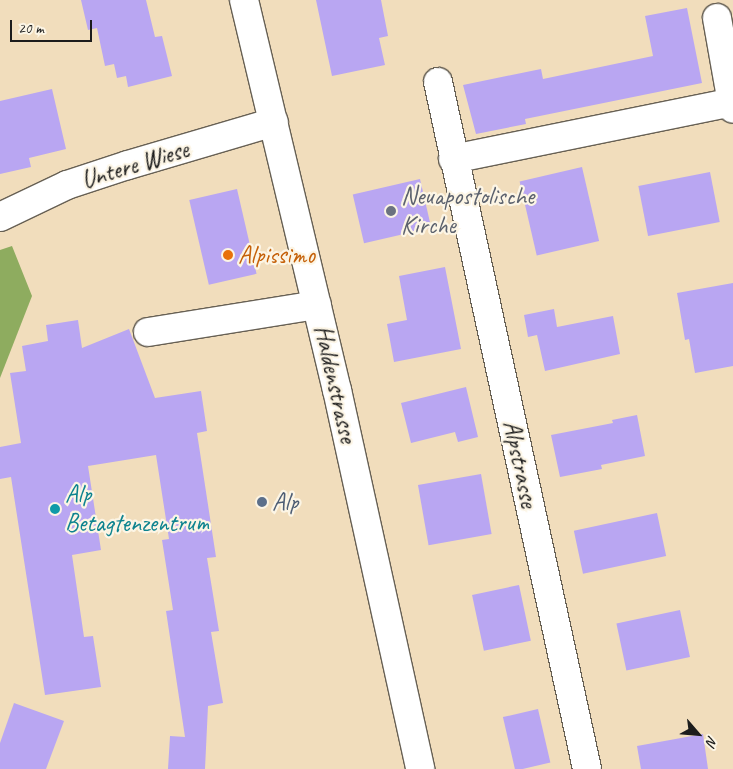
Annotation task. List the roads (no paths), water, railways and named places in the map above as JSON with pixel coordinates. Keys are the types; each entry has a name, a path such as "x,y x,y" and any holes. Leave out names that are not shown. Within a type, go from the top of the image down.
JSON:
{"street":[{"name":"Haldenstrasse","path":"244,0 317,305 420,769"},
{"path":"453,159 620,124 732,106 717,18"},
{"name":"Alpstrasse","path":"438,82 453,159 587,769"},
{"name":"Untere Wiese","path":"0,217 76,182 274,122"},
{"path":"148,332 317,305"}],"place":[{"name":"Neuapostolische Kirche","path":"391,211"},
{"name":"Alpissimo","path":"228,255"},
{"name":"Alp","path":"262,502"},
{"name":"Alp Betagtenzentrum","path":"55,509"}]}
